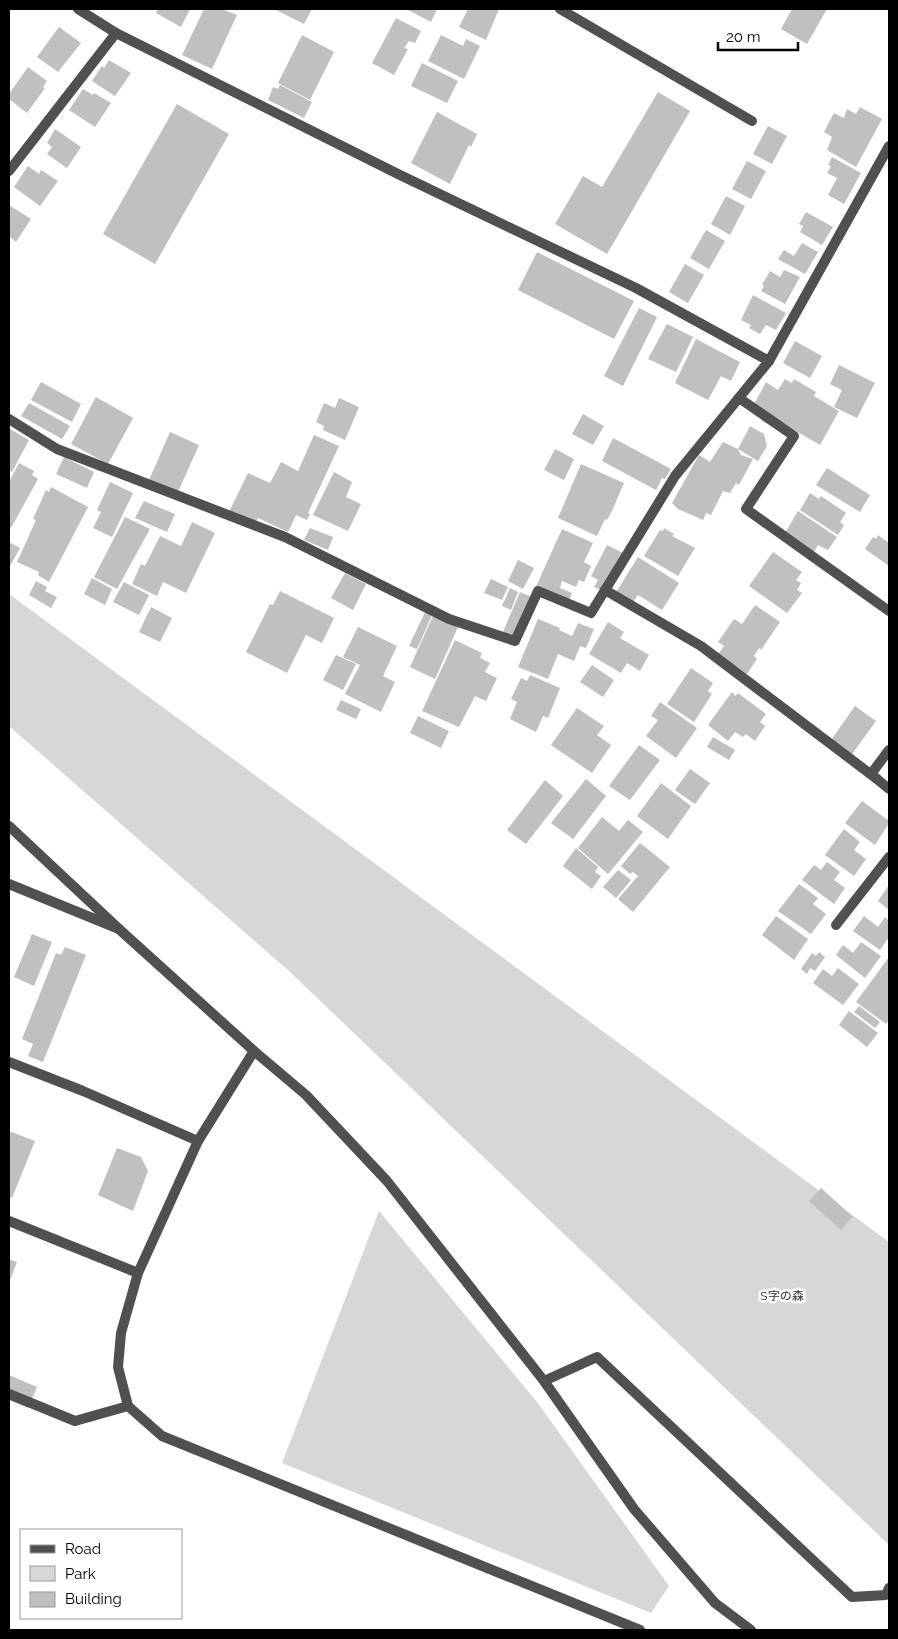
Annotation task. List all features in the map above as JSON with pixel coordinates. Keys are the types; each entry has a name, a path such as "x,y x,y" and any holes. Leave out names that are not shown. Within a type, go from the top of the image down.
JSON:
{"street":[{"path":"78,9 116,33 400,175 636,288 769,361"},
{"path":"560,9 752,121"},
{"path":"9,170 116,33"},
{"path":"9,419 57,448 285,537 449,620 515,641 538,591 591,613 675,476 769,361 889,146"},
{"path":"739,398 794,436 746,509 889,611"},
{"path":"605,590 701,646 889,789"},
{"path":"878,779 871,774 889,750"},
{"path":"9,826 120,930 254,1051 306,1095 387,1181 544,1381 634,1509 716,1603 751,1630"},
{"path":"836,925 889,857"},
{"path":"9,884 120,930"},
{"path":"254,1051 198,1141 138,1273 121,1333 118,1367 128,1406 162,1436 640,1630"},
{"path":"9,1062 83,1091 198,1141"},
{"path":"9,1220 138,1273"},
{"path":"544,1381 597,1358 852,1597 886,1594 889,1588"},
{"path":"9,1394 76,1421 128,1406"}],"green space":[{"name":"S字の森","path":"9,594 889,1242 889,1545 289,971 9,726"},
{"path":"379,1211 537,1402 669,1586 651,1613 282,1463"}],"building":[{"path":"158,9 190,9 181,27 156,13"},
{"path":"204,9 222,9 237,15 212,69 182,55"},
{"path":"274,9 312,9 304,24"},
{"path":"406,9 437,9 431,22"},
{"path":"468,9 499,9 486,40 459,27"},
{"path":"792,9 827,9 807,44 781,29"},
{"path":"396,18 421,31 415,43 409,41 404,48 408,49 394,75 372,63"},
{"path":"59,27 81,43 58,72 37,57"},
{"path":"302,35 334,52 310,100 278,83"},
{"path":"441,35 463,46 466,39 480,46 464,79 428,61"},
{"path":"109,60 131,73 115,96 92,81 102,66 104,68"},
{"path":"422,63 458,81 447,103 411,86"},
{"path":"28,67 47,81 43,87 45,88 27,113 9,99 9,94"},
{"path":"280,85 312,102 304,118 268,100 273,87 278,89"},
{"path":"83,89 111,103 95,127 69,110"},
{"path":"658,92 690,111 607,254 555,224 583,176 602,187"},
{"path":"177,104 229,134 155,264 103,234"},
{"path":"860,107 882,119 856,167 827,150 832,137 824,132 834,113 844,118 847,109 856,114"},
{"path":"437,112 477,134 471,147 469,145 450,184 411,163"},
{"path":"768,126 787,136 772,164 753,154"},
{"path":"55,129 81,147 67,168 47,154 52,147 47,143"},
{"path":"832,157 861,173 844,204 828,195 837,178 827,173 831,166 828,165"},
{"path":"747,161 766,171 751,199 732,189"},
{"path":"28,166 39,174 41,170 58,181 40,206 14,187"},
{"path":"726,196 745,206 730,235 711,224"},
{"path":"9,205 31,219 16,242 9,236"},
{"path":"806,212 833,227 822,245 800,232 803,226 799,224"},
{"path":"706,230 725,241 709,269 690,258"},
{"path":"802,243 818,252 805,274 778,259 784,250 794,256"},
{"path":"537,252 634,301 614,339 518,290"},
{"path":"685,264 704,275 688,303 669,292"},
{"path":"784,270 800,277 785,304 761,291 764,286 762,285 770,271 780,277"},
{"path":"753,295 786,313 776,330 766,325 760,334 749,328 751,325 741,320"},
{"path":"639,308 657,317 623,386 604,376"},
{"path":"667,324 693,337 676,372 648,359"},
{"path":"696,339 740,362 731,381 721,376 708,400 675,383"},
{"path":"795,341 822,356 810,378 783,363"},
{"path":"839,365 875,383 857,418 834,407 842,390 830,384"},
{"path":"785,379 792,383 794,379 816,392 814,396 839,411 820,445 753,406 766,382 778,390"},
{"path":"41,382 81,404 72,422 31,400"},
{"path":"96,397 133,418 108,464 71,444"},
{"path":"339,398 359,407 345,440 323,430 324,426 316,422 324,403 335,408"},
{"path":"29,403 70,426 62,439 21,416"},
{"path":"583,414 604,426 593,445 572,434"},
{"path":"750,426 764,434 767,446 758,461 738,449"},
{"path":"10,429 29,440 12,472 9,470"},
{"path":"170,432 199,445 178,492 149,480"},
{"path":"314,435 339,446 308,513 310,514 307,520 296,515 288,532 258,518 253,528 227,516 248,473 270,483 281,462 298,471"},
{"path":"613,438 671,469 665,479 662,478 656,490 602,461"},
{"path":"723,442 738,449 741,455 753,459 739,485 736,483 730,493 723,491 711,515 706,513 703,520 678,509 672,503 699,455 710,462"},
{"path":"555,449 574,459 564,480 544,470"},
{"path":"64,457 94,472 87,488 56,474"},
{"path":"19,463 34,471 32,475 38,479 11,528 9,526 9,482"},
{"path":"581,464 624,483 612,511 607,520 605,519 597,536 558,518"},
{"path":"827,468 870,495 860,512 816,485"},
{"path":"334,472 352,482 346,497 361,504 348,531 313,515"},
{"path":"110,482 133,493 112,537 93,528 101,512 97,510"},
{"path":"51,487 88,507 49,582 38,575 39,572 17,562 36,520 33,519 46,490 49,492"},
{"path":"810,493 819,499 821,496 846,513 840,522 844,525 838,535 800,510"},
{"path":"144,501 175,514 167,532 135,518"},
{"path":"798,511 837,537 828,550 818,545 814,552 785,533"},
{"path":"125,517 150,529 117,589 94,577"},
{"path":"192,522 215,533 186,593 163,582 157,596 132,584 141,564 145,566 160,536 181,546"},
{"path":"310,528 333,537 328,550 304,540"},
{"path":"664,528 674,534 672,536 695,548 678,576 644,556 660,530 663,531"},
{"path":"562,529 593,543 584,562 591,566 584,582 579,580 576,587 562,581 560,588 572,593 567,606 534,591"},
{"path":"878,535 889,543 889,566 865,549 873,537 876,539"},
{"path":"9,542 20,548 10,566 9,565"},
{"path":"607,545 625,554 605,592 594,587 598,580 591,576"},
{"path":"773,552 802,572 796,580 801,583 797,590 802,593 787,613 749,586"},
{"path":"638,557 679,583 662,610 638,595 628,609 612,599"},
{"path":"518,560 534,568 523,589 508,581"},
{"path":"345,573 366,584 353,610 331,598"},
{"path":"92,578 112,589 105,605 84,594"},
{"path":"491,579 508,587 502,600 484,593"},
{"path":"36,581 47,587 45,591 57,597 51,608 29,595"},
{"path":"124,582 149,595 139,615 113,602"},
{"path":"510,588 518,592 511,610 502,606"},
{"path":"280,591 334,618 322,643 306,635 287,673 246,652 270,604 273,605"},
{"path":"520,592 536,599 519,639 503,632"},
{"path":"755,605 780,622 761,650 759,648 754,656 757,659 747,674 718,654 724,646 718,642 734,619 742,624"},
{"path":"151,607 172,618 160,642 139,632"},
{"path":"426,610 433,613 417,649 409,646"},
{"path":"433,616 458,627 435,679 410,667"},
{"path":"538,619 560,628 559,630 572,636 578,623 594,629 586,648 580,646 574,661 558,654 548,679 518,667"},
{"path":"608,622 624,632 620,638 649,655 640,671 627,663 621,673 589,654"},
{"path":"358,627 397,646 383,676 395,682 381,712 345,694 360,665 343,657"},
{"path":"455,640 482,653 480,658 490,663 485,672 497,678 486,701 475,696 459,727 422,711"},
{"path":"336,655 356,664 343,690 323,680"},
{"path":"592,665 614,680 603,697 580,682"},
{"path":"691,668 713,683 708,691 712,694 694,722 667,704"},
{"path":"530,675 560,688 548,718 543,716 536,732 510,719 517,702 511,699 521,678 527,681"},
{"path":"732,692 735,696 738,693 766,714 760,722 765,726 755,741 746,734 743,737 735,732 728,741 708,725"},
{"path":"341,700 361,709 356,719 336,710"},
{"path":"660,702 697,728 676,758 646,736 658,720 651,716"},
{"path":"855,706 876,721 850,757 829,743"},
{"path":"577,708 604,726 597,735 611,745 592,773 551,745"},
{"path":"418,716 449,731 441,748 410,733"},
{"path":"713,737 735,750 729,760 707,747"},
{"path":"639,745 660,760 630,800 609,786"},
{"path":"690,769 710,783 695,804 675,790"},
{"path":"586,779 606,796 573,839 551,823"},
{"path":"545,780 563,796 526,844 507,830"},
{"path":"661,783 691,806 668,839 637,816"},
{"path":"862,801 889,821 875,845 845,823"},
{"path":"602,817 619,831 628,820 643,832 608,874 578,848"},
{"path":"844,829 860,842 854,850 866,859 854,876 825,855"},
{"path":"640,843 670,867 633,912 618,899 638,876 633,872 630,874 621,866"},
{"path":"576,848 598,867 595,872 601,876 592,889 563,866"},
{"path":"827,862 840,872 834,880 845,888 834,904 802,880 814,865 821,870"},
{"path":"618,870 631,880 616,898 603,887"},
{"path":"799,884 818,898 813,904 826,914 811,934 778,911"},
{"path":"889,885 889,910 878,901"},
{"path":"776,916 808,939 794,960 762,935"},
{"path":"864,916 878,927 885,917 889,921 889,937 880,950 853,931"},
{"path":"32,934 52,942 34,986 14,977"},
{"path":"861,942 881,956 865,978 836,955 843,945 853,953"},
{"path":"65,947 86,955 43,1062 28,1056 33,1044 22,1039 56,953 61,955"},
{"path":"819,952 825,957 815,971 810,968 807,974 801,969 812,953 816,956"},
{"path":"889,957 889,1020 886,1024 856,1002"},
{"path":"838,968 859,984 843,1005 813,983 823,969 832,976"},
{"path":"859,1006 880,1022 875,1028 854,1012"},
{"path":"849,1011 878,1033 867,1047 839,1025"},
{"path":"9,1131 35,1141 12,1198 9,1197"},
{"path":"117,1148 141,1157 148,1171 133,1211 98,1195"},
{"path":"821,1188 853,1217 841,1230 809,1201"},
{"path":"9,1259 17,1262 9,1283"},
{"path":"9,1375 37,1387 28,1408 9,1400"}]}
